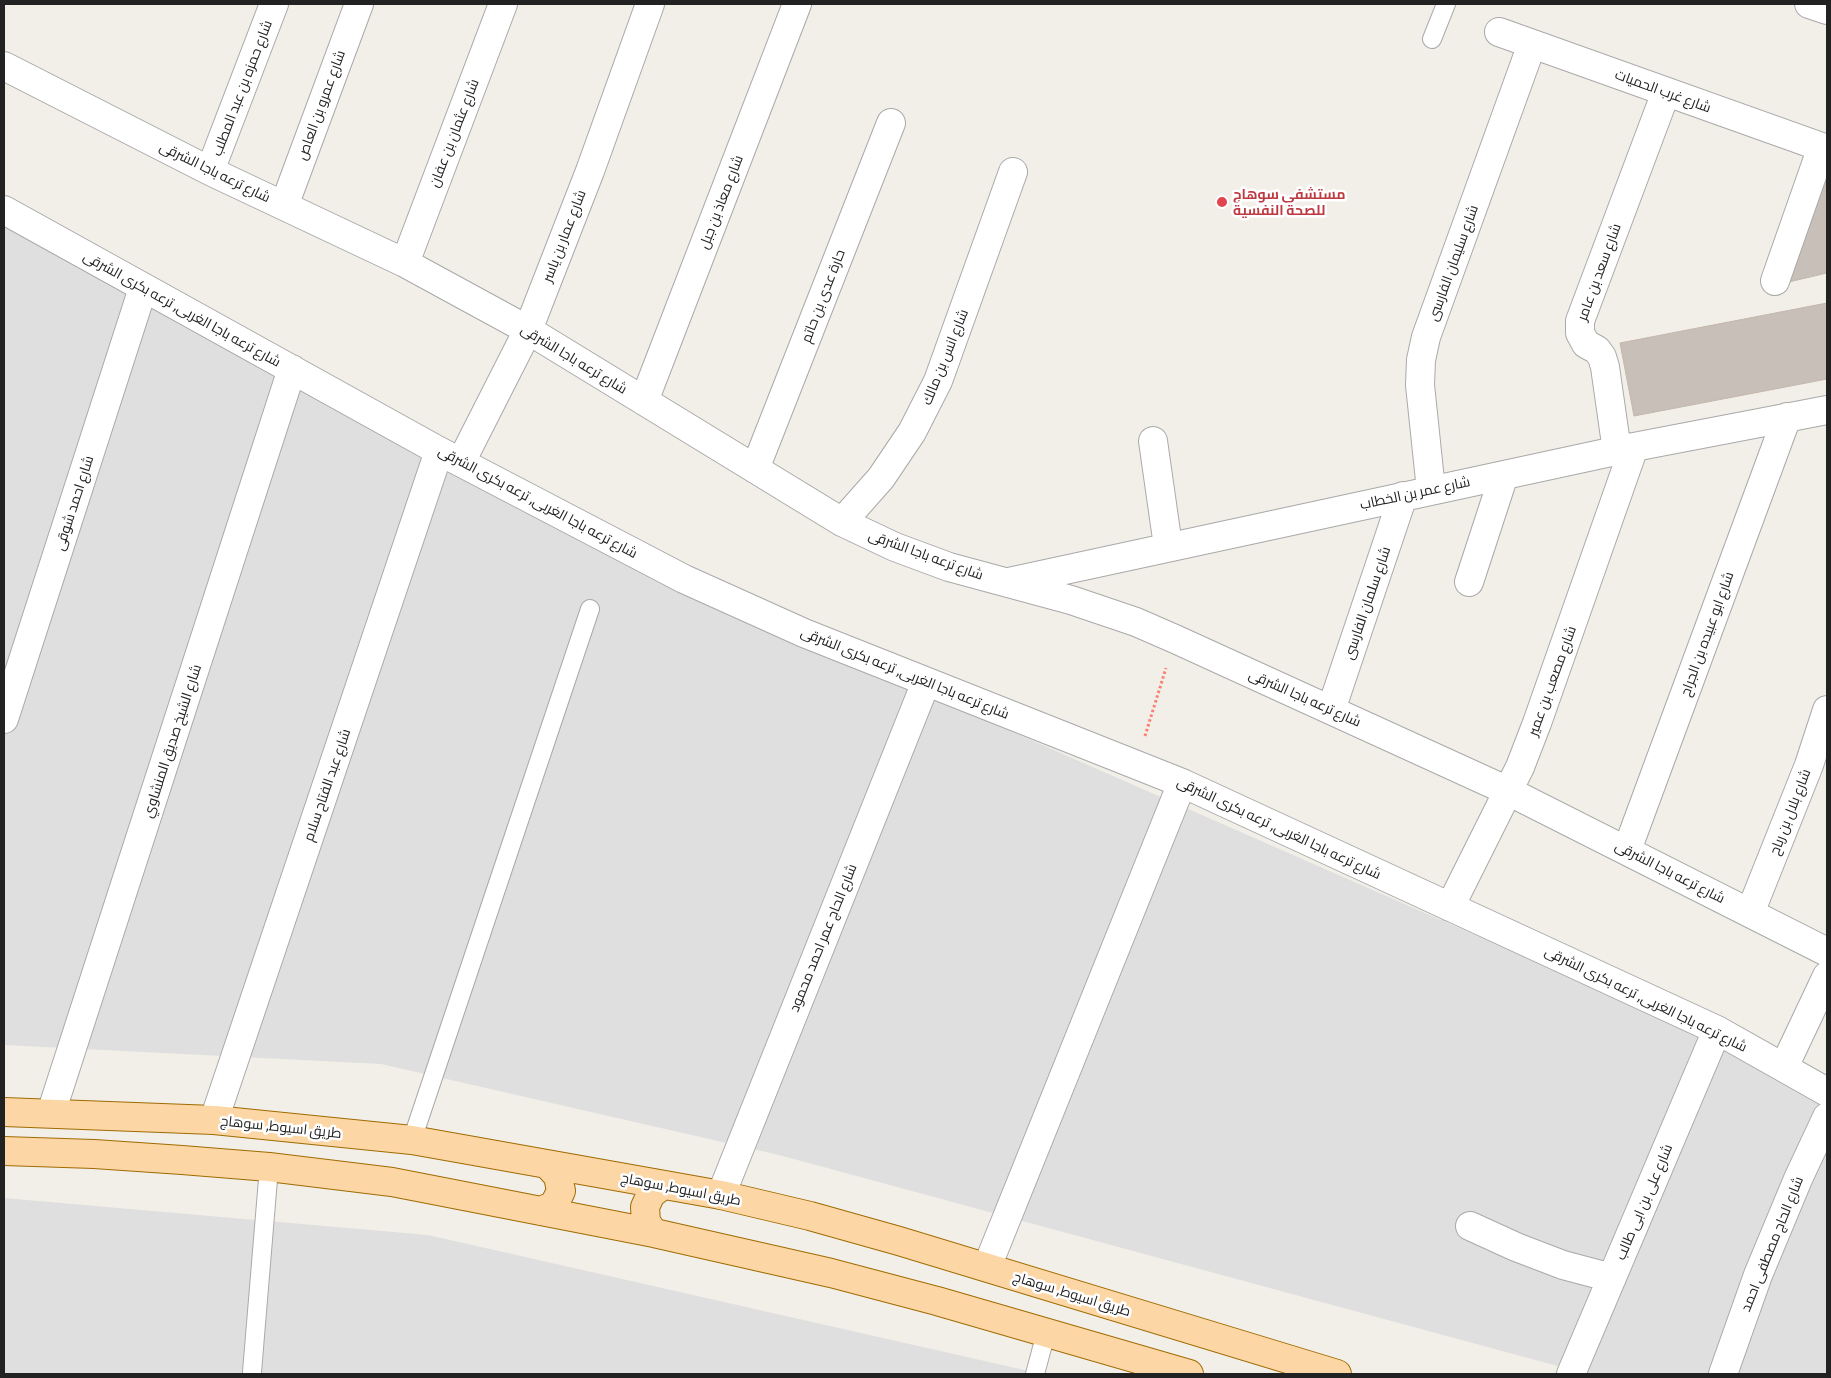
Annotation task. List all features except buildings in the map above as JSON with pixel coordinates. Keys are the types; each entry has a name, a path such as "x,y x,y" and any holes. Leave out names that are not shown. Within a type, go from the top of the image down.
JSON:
{"main road":[{"name":"طريق اسيوط, سوهاج","path":"4,1112 214,1120 412,1140 721,1195 810,1216 987,1267 1337,1374"},
{"path":"4,1151 94,1154 269,1168 392,1182 654,1233 831,1273 1189,1374"},
{"path":"541,1211 554,1205 561,1191 558,1176 547,1164"},
{"path":"654,1233 646,1222 645,1207 651,1194 663,1184"}],"street":[{"name":"شارع حمزه بن عبد المطلب","path":"210,172 274,4"},
{"name":"شارع عمرو بن العاص","path":"284,206 359,4"},
{"name":"شارع عثمان بن عفان","path":"405,263 503,4"},
{"name":"شارع عمار بن ياسر","path":"450,456 528,330 590,171 650,4"},
{"name":"شارع معاذ بن جبل","path":"644,401 798,4"},
{"path":"1809,4 1827,10"},
{"name":"شارع غرب الحميات","path":"1499,32 1825,148"},
{"name":"شارع سليمان الفارسى","path":"1432,490 1420,385 1421,360 1426,337 1532,44"},
{"name":"شارع ترعه باجا الشرقى","path":"4,66 210,172 405,263 528,330 842,522 904,550 949,567 1071,600 1136,622 1175,639 1508,791 1827,952"},
{"name":"شارع سعد بن عامر","path":"1625,449 1605,366 1596,350 1586,344 1580,333 1580,321 1666,92"},
{"name":"حارة عدى بن حاتم","path":"755,469 891,123"},
{"path":"1775,281 1825,148"},
{"name":"شارع انس بن مالك","path":"842,522 881,478 912,432 938,381 1013,172"},
{"name":"شارع ترعه باجا الغربى, ترعه بكرى الشرقى","path":"4,210 450,456 684,579 804,633 1182,784 1717,1030 1827,1092"},
{"name":"شارع احمد شوقى","path":"4,719 144,288"},
{"name":"شارع الشيخ صديق المنشاوي","path":"52,1113 292,369"},
{"name":"شارع عمر بن الخطاب","path":"1005,583 1168,546 1625,449 1827,410"},
{"name":"شارع ابو عبيده بن الجراح","path":"1627,850 1787,417"},
{"path":"1153,441 1168,546"},
{"name":"شارع مصعب بن عمير","path":"1450,907 1508,791 1538,723 1625,449"},
{"name":"شارع عبد الفتاح سلام","path":"214,1120 450,456"},
{"path":"1469,582 1504,475"},
{"name":"شارع سلمان الفارسى","path":"1331,710 1403,496"},
{"name":"شارع الحاج عمر احمد محمود","path":"721,1195 926,682"},
{"name":"شارع بلال بن رباح","path":"1750,913 1809,765 1827,710"},
{"path":"987,1267 1182,784"},
{"path":"1784,1067 1827,976"},
{"name":"شارع على بن ابى طالب","path":"1571,1374 1717,1030"},
{"name":"شارع الحاج مصطفى احمد","path":"1723,1374 1758,1275 1798,1179 1827,1117"},
{"path":"1470,1226 1516,1247 1563,1265 1612,1278"}],"lane":[{"path":"1432,40 1446,4"},
{"path":"412,1140 590,610"},
{"path":"252,1372 269,1168"},
{"path":"1035,1374 1046,1333"}],"path":[{"path":"1136,765 1175,639"}],"shaded area":[{"path":"4,216 728,607 1751,1056 1827,1094 1827,1374 1587,1374 779,1155 381,1064 4,1045"},
{"path":"4,1198 428,1235 1042,1374 4,1374"}],"place":[{"name":"مستشفى سوهاج للصحة النفسية","path":"1222,202"}]}
